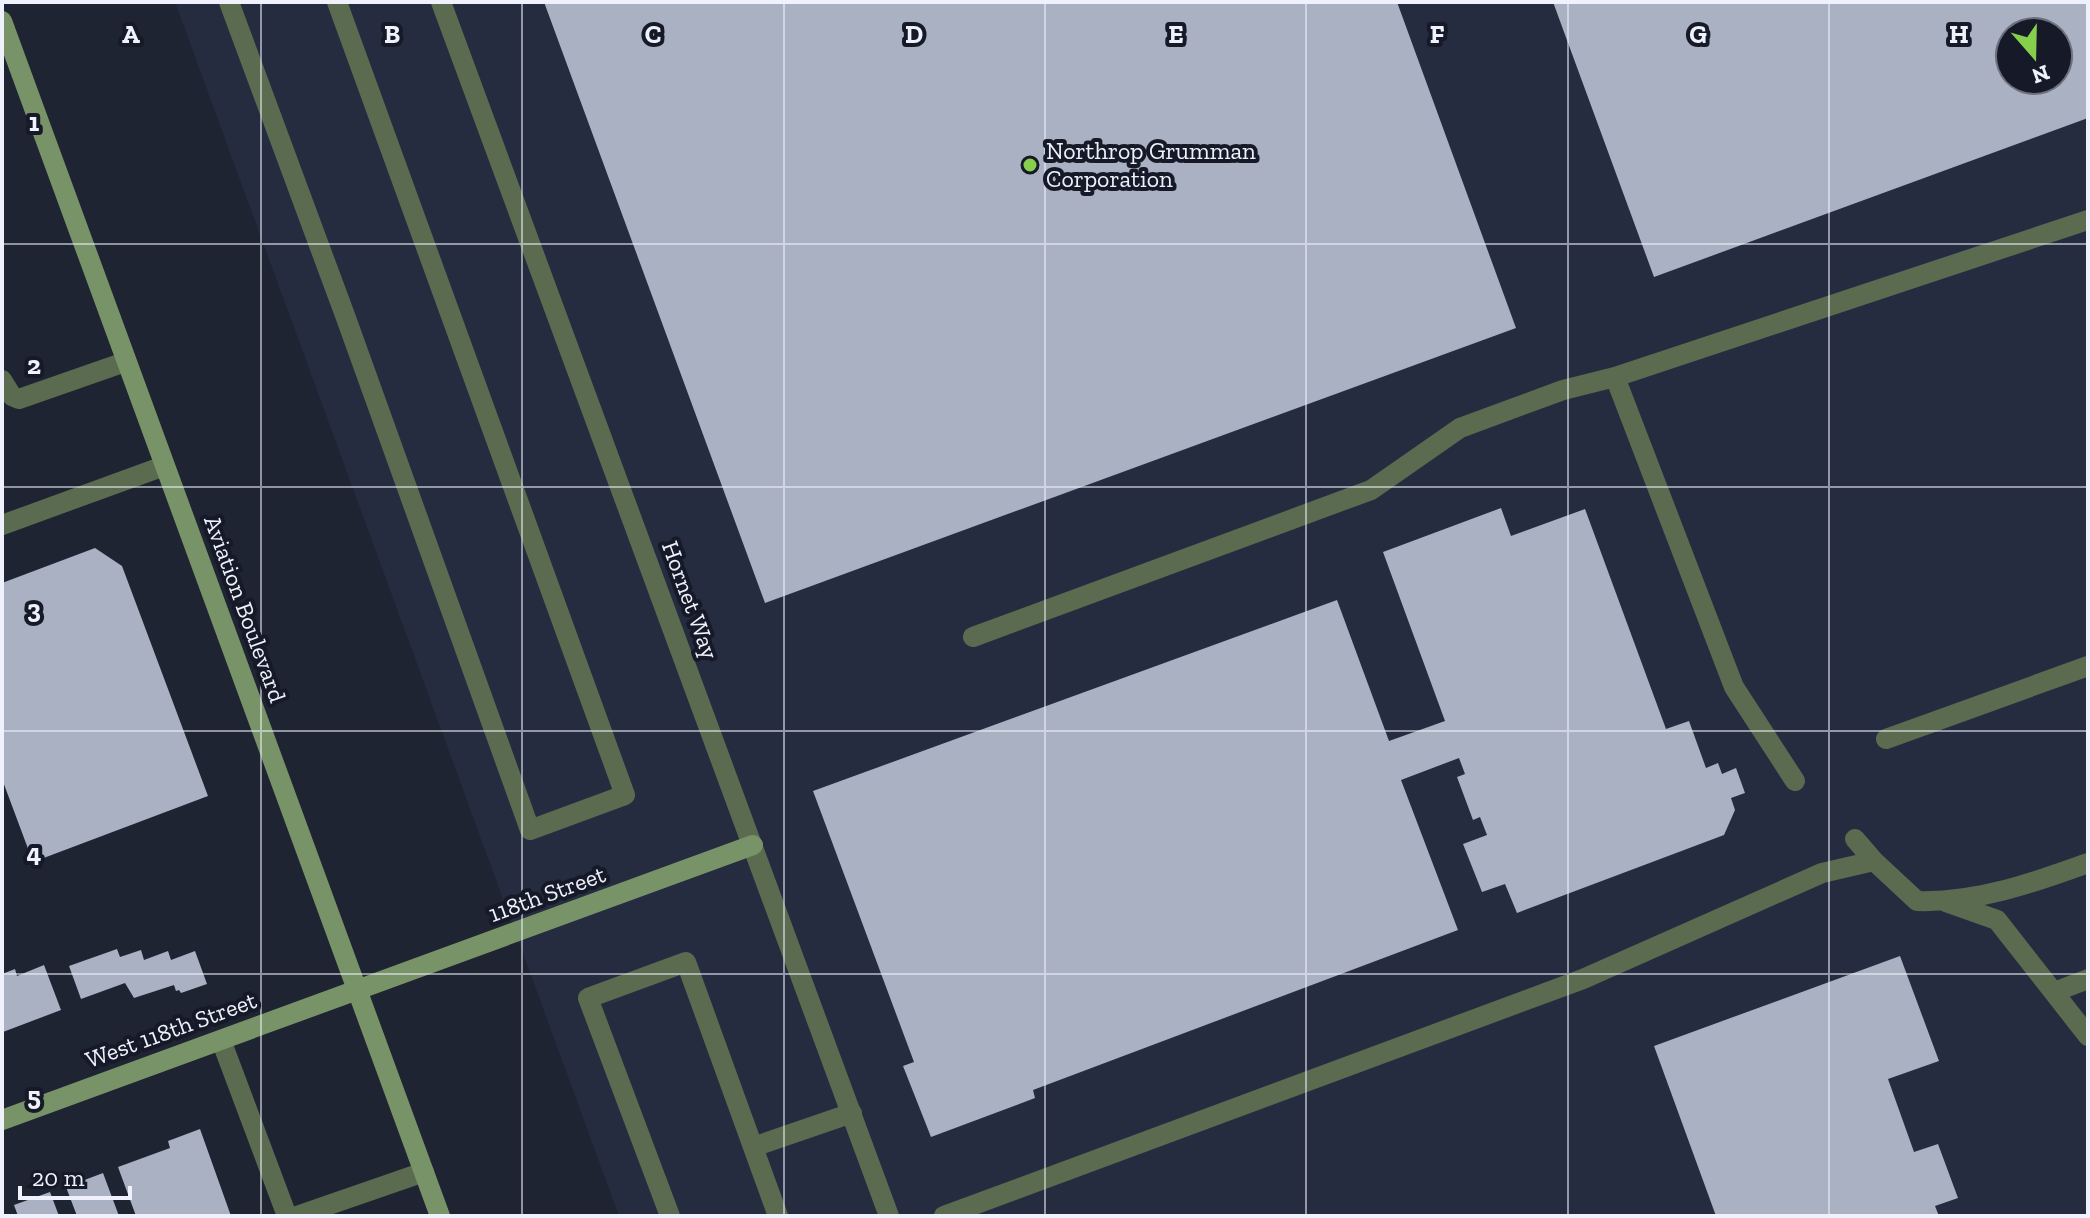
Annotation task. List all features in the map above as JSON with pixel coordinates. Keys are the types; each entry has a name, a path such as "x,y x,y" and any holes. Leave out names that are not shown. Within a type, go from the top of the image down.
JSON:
{"main road":[{"name":"Aviation Boulevard","path":"2,21 440,1216"},
{"name":"118th Street","path":"358,990 753,845"},
{"name":"West 118th Street","path":"2,1120 358,990"}],"street":[{"path":"229,2 530,830 625,795 337,2"},
{"name":"Hornet Way","path":"441,2 889,1216"},
{"path":"973,637 1371,490 1460,428 1563,390 1615,377 2088,220"},
{"path":"2,380 12,396 19,399 125,362"},
{"path":"1615,377 1734,687 1795,781"},
{"path":"2,525 164,466"},
{"path":"1886,739 2088,666"},
{"path":"1855,839 1917,901 1946,902 2024,886 2088,863"},
{"path":"944,1216 1583,979 1822,873 1874,861"},
{"path":"1946,902 1997,920 2088,1036"},
{"path":"670,1216 588,998 686,962 778,1216"},
{"path":"2054,992 2088,979"},
{"path":"221,1040 287,1216"},
{"path":"753,1147 852,1113"},
{"path":"297,1216 424,1172"}],"shaded area":[{"path":"175,2 2088,2 2088,1216 619,1216"}],"building":[{"name":"Northrop Grumman Corporation","path":"544,2 1397,2 1516,328 765,603"},
{"path":"1553,2 2088,2 2088,118 1654,277"},
{"path":"1501,508 1511,536 1585,509 1666,729 1689,721 1706,768 1718,763 1722,774 1736,768 1745,793 1731,798 1735,810 1724,835 1517,913 1505,884 1482,892 1463,844 1487,835 1480,817 1473,820 1457,777 1465,774 1459,758 1401,780 1458,930 1033,1090 1035,1098 931,1137 903,1066 914,1062 813,791 1337,600 1389,741 1445,721 1383,552"},
{"path":"95,548 122,566 208,796 33,862 2,779 2,583"},
{"path":"117,949 120,957 141,950 144,960 168,951 171,960 195,951 207,984 181,993 176,991 174,985 134,998 125,983 81,999 69,966"},
{"path":"1900,956 1939,1061 1888,1079 1914,1152 1938,1144 1958,1198 1935,1206 1939,1216 1716,1216 1654,1046"},
{"path":"44,965 61,1010 3,1032 2,974 15,969 17,976"},
{"path":"200,1129 231,1216 136,1216 118,1167 170,1148 168,1141"},
{"path":"103,1173 119,1216 77,1216 66,1187"},
{"path":"50,1192 59,1216 18,1216 14,1205"}],"place":[{"name":"Northrop Grumman Corporation","path":"1030,165"}]}
